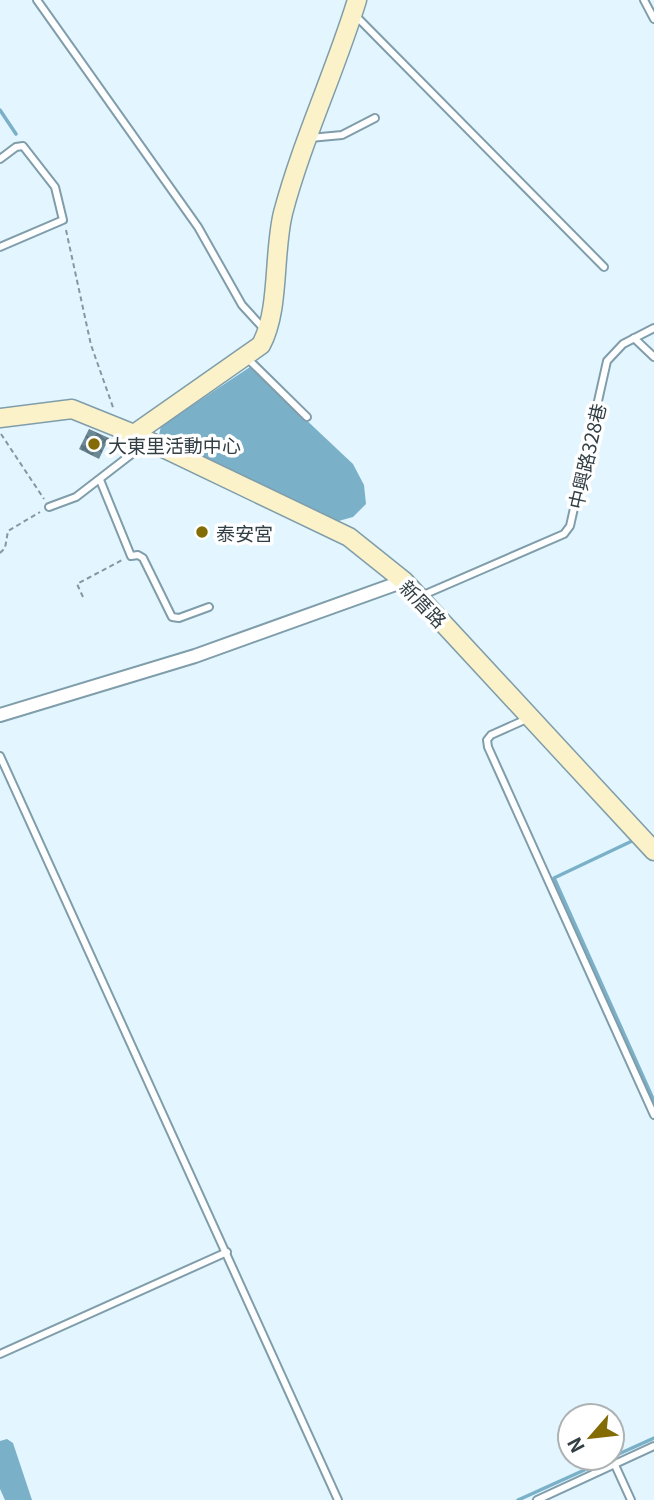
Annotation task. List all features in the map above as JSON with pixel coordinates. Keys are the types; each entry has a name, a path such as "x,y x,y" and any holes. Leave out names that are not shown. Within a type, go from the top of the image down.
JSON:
{"street":[{"path":"134,434 261,345 268,333 282,216 355,7"},
{"name":"新厝路","path":"0,418 72,409 134,434 349,537 404,580 654,852"},
{"path":"0,715 195,656 404,580"}],"lane":[{"path":"37,0 198,227 242,305 268,333"},
{"path":"644,0 654,19"},
{"path":"355,7 604,267"},
{"path":"308,138 342,135 375,118"},
{"path":"0,159 16,147 23,146 55,187 63,220 0,247"},
{"name":"中興路328巷","path":"419,597 564,534 570,526 607,361 623,344 654,328"},
{"path":"634,338 654,358"},
{"path":"245,357 307,417"},
{"path":"49,507 76,497 100,480 134,434"},
{"path":"100,480 131,556 138,555 143,558 172,617 179,618 209,607"},
{"path":"530,717 491,734 487,740 488,747 654,1115"},
{"path":"0,756 338,1500"},
{"path":"0,1354 227,1252"},
{"path":"626,1460 654,1447"},
{"path":"537,1500 599,1472"},
{"path":"618,1472 631,1500"}],"path":[{"path":"63,220 91,345 134,434"},
{"path":"0,433 49,507 8,531 5,548 0,553"},
{"path":"83,597 77,584 131,556"}],"water":[{"path":"250,367 353,464 364,485 366,504 353,517 335,522 159,435 161,426"},
{"path":"7,1439 13,1443 32,1500 5,1500 0,1489 0,1441"}],"building":[{"name":"大東里活動中心","path":"89,429 109,438 99,459 79,449"}],"waterway":[{"path":"0,110 16,134"},
{"path":"632,841 554,878 654,1101"},
{"path":"626,1451 654,1438"},
{"path":"518,1500 580,1472"}],"place":[{"name":"大東里活動中心","path":"94,444"},
{"name":"泰安宮","path":"202,532"}]}
